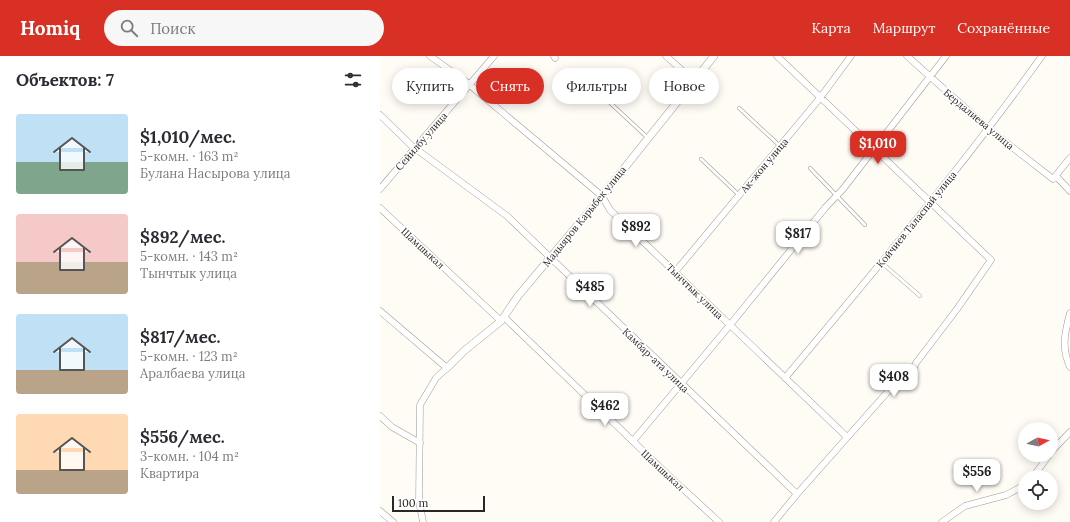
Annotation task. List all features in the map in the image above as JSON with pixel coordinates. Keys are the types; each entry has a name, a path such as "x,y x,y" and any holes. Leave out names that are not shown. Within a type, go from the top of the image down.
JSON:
{"street":[{"name":"Тынчтык улица","path":"430,56 470,84 602,196 610,210 848,437"},
{"name":"Сейилбу улица","path":"380,189 494,56"},
{"path":"666,56 679,68"},
{"name":"Мадыяров Карыбек улица","path":"704,68 714,56"},
{"path":"774,522 899,379 912,372 916,363 957,310 991,260 777,56"},
{"name":"Ак-жон улица","path":"675,272 820,98 851,56"},
{"name":"Бердалиева улица","path":"907,56 988,129 1070,190"},
{"path":"633,441 837,195 946,56"},
{"name":"Койчиев Таласпай улица","path":"785,378 882,263 988,129 1042,56"},
{"name":"Мадыяров Карыбек улица","path":"447,368 464,351 503,319 518,296 602,196 675,104"},
{"name":"Камбар-ата улица","path":"380,115 415,148 507,216 797,494"},
{"path":"1054,178 1070,158"},
{"name":"Шамшыкал","path":"380,208 503,319 719,522"},
{"path":"380,311 447,368 436,378 420,405 419,501 423,522"},
{"path":"1070,313 1065,336 1065,357 1070,367"},
{"path":"380,416 392,426 420,443"},
{"path":"1058,445 1070,432"},
{"path":"942,522 965,506 1006,495 1018,489"},
{"path":"380,511 393,522"}],"lane":[{"path":"611,104 648,138"},
{"path":"739,108 780,146"},
{"path":"701,159 739,195"},
{"path":"810,168 865,225"},
{"path":"882,263 920,296"}]}
